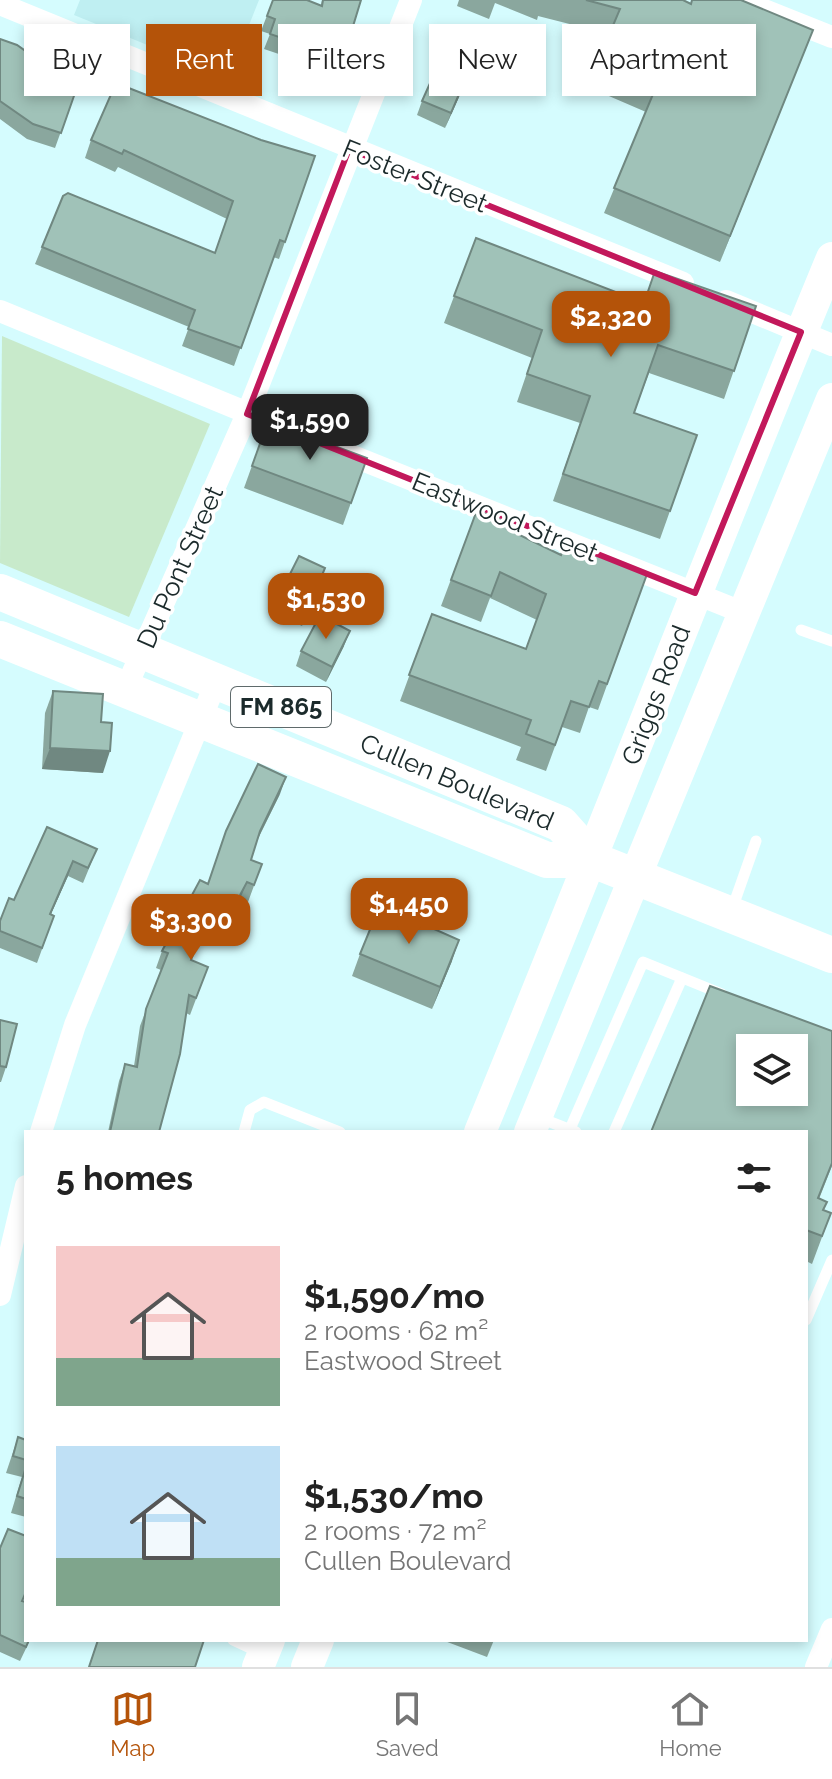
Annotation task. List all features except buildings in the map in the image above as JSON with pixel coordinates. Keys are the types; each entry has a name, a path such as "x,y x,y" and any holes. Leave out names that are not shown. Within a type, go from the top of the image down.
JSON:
{"main road":[{"name":"Griggs Road","path":"481,1130 593,860 695,593 832,258"},
{"name":"Griggs Road","path":"533,1124 832,399"},
{"name":"Cullen Boulevard","path":"0,592 561,824 593,860"},
{"name":"Cullen Boulevard","path":"0,639 547,860 593,860 832,955"}],"street":[{"name":"Du Pont Street","path":"126,688 247,414 349,149 411,0"},
{"path":"739,0 832,37"},
{"name":"Foster Street","path":"0,4 832,345"},
{"name":"Eastwood Street","path":"0,311 247,414 744,613"},
{"path":"42,1130 75,1025 217,680"},
{"path":"0,1295 24,1194"},
{"path":"816,1667 831,1635"}],"lane":[{"path":"801,630 832,641"},
{"path":"730,916 756,841"},
{"path":"573,1130 643,962 736,999"},
{"path":"615,1130 682,978"},
{"path":"245,1130 250,1110 264,1102 335,1130"},
{"path":"533,1124 567,1130"},
{"path":"808,1315 832,1260"},
{"path":"237,1642 263,1654"}],"highlighted area":[{"path":"349,149 801,332 695,593 247,414"}],"shaded area":[{"path":"80,0 259,0 249,24 146,24 146,44 130,38 130,24 96,24 74,15"}],"green space":[{"path":"2,336 210,424 129,617 0,563"}]}
